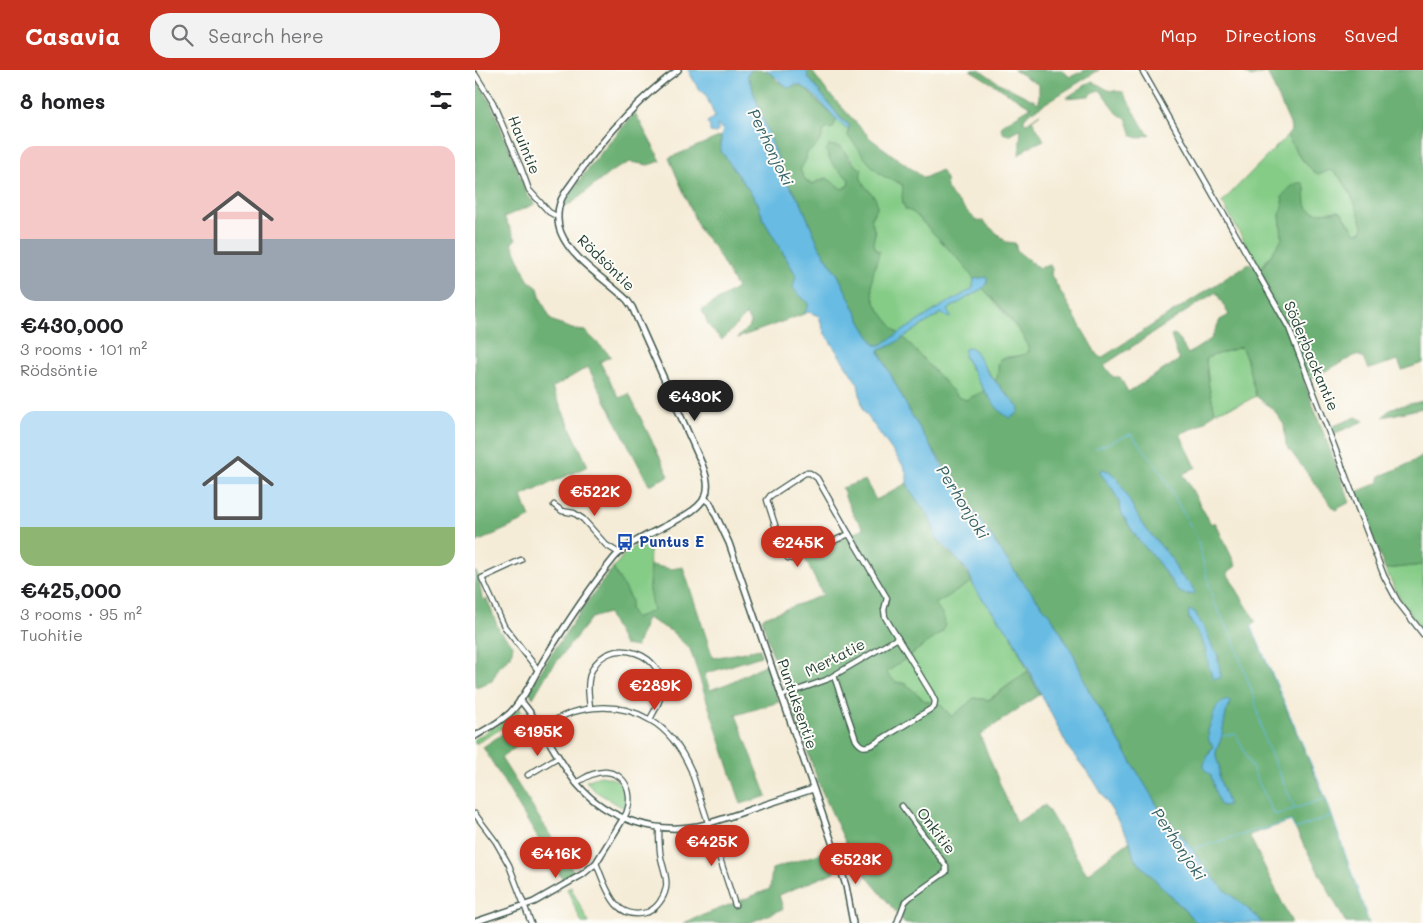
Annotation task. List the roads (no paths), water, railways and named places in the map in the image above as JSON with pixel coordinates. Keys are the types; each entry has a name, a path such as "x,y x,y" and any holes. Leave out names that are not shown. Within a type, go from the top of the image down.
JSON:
{"street":[{"path":"558,217 563,196 584,166 634,108 660,83 678,70"},
{"name":"Söderbackantie","path":"1142,70 1289,328 1384,576 1398,602 1423,634"},
{"name":"Hauintie","path":"475,74 492,101 529,190 549,212 558,217"},
{"name":"Rödsöntie","path":"558,217 560,230 567,244 585,264 619,292 632,307 702,464 707,483 704,498"},
{"path":"834,676 856,740 861,746 872,745 934,706 935,702 931,693 885,617 884,610 887,598 817,478 810,473 805,473 770,496 767,500 784,553 788,558 794,559 849,534"},
{"path":"475,736 501,720 520,700 559,636 619,553 629,544 689,513 704,498"},
{"name":"Puntuksentie","path":"704,498 710,503 729,543 843,878 853,923"},
{"path":"554,505 561,511 575,513 583,519 606,545 619,553"},
{"path":"521,560 482,578 504,626 538,670"},
{"name":"Mertatie","path":"781,696 826,680 898,638"},
{"path":"590,708 589,677 596,664 607,654 635,652 651,661 659,674 661,694 650,719"},
{"path":"520,700 576,783 591,797 623,819 659,828 684,828 707,824 813,789"},
{"path":"541,730 569,713 590,708 619,709 650,719 667,733 681,749 691,770 707,824 735,905"},
{"path":"528,775 558,756"},
{"path":"475,922 525,906 575,880 596,862 629,807 629,792 626,784 610,772 600,772 576,783"},
{"name":"Onkitie","path":"897,923 905,902 946,872 946,866 902,806"},
{"path":"475,814 505,858 531,923"},
{"path":"596,862 612,899 622,910 633,913 651,910 656,907 663,896 666,882 659,849 659,828"}],"water":[{"name":"Perhonjoki","path":"688,70 754,70 747,74 786,181 801,203 820,248 838,275 861,322 875,345 881,345 940,307 971,290 974,279 987,277 987,284 983,288 947,310 951,317 948,318 941,313 892,345 879,350 879,352 911,414 942,465 1018,576 1052,618 1074,655 1088,689 1163,815 1178,831 1219,884 1262,923 1197,923 1134,858 1130,841 1093,779 1069,749 1011,635 975,589 968,571 936,537 928,515 907,483 904,467 863,410 858,384 824,332 819,316 809,312 804,314 808,307 808,302 793,288 796,275 763,219 758,203 721,151 723,130 717,125 718,131 716,133 710,132 707,122 715,117 705,93 699,90"},
{"path":"765,70 807,70 808,77 841,119 849,125 849,129 845,128 810,91 798,85 788,88"},
{"path":"970,347 975,351 988,373 1019,408 1018,413 1010,418 1003,414 990,399 964,356 965,349"},
{"path":"1102,469 1109,471 1118,479 1142,524 1171,558 1179,574 1191,585 1195,592 1194,594 1184,594 1178,591 1157,561 1137,538 1122,514 1119,502 1112,488 1100,473"},
{"path":"1189,610 1195,612 1213,648 1217,652 1221,678 1214,679 1211,674 1205,648 1190,621"},
{"path":"1227,700 1230,702 1216,752 1219,778 1228,803 1228,805 1221,806 1216,796 1211,776 1204,769 1204,765 1213,746 1209,741 1208,731 1216,708"}],"waterway":[{"path":"1096,448 1131,434 1157,465 1197,538 1213,601 1232,637 1254,697 1265,741 1295,809"},
{"path":"1251,625 1326,798 1369,923"},
{"path":"1222,736 1236,734 1275,815 1324,799"},
{"name":"Perhonjoki","path":"1192,849 1291,821 1295,829 1332,817"}],"place":[{"name":"Puntus E","path":"625,542"}]}
